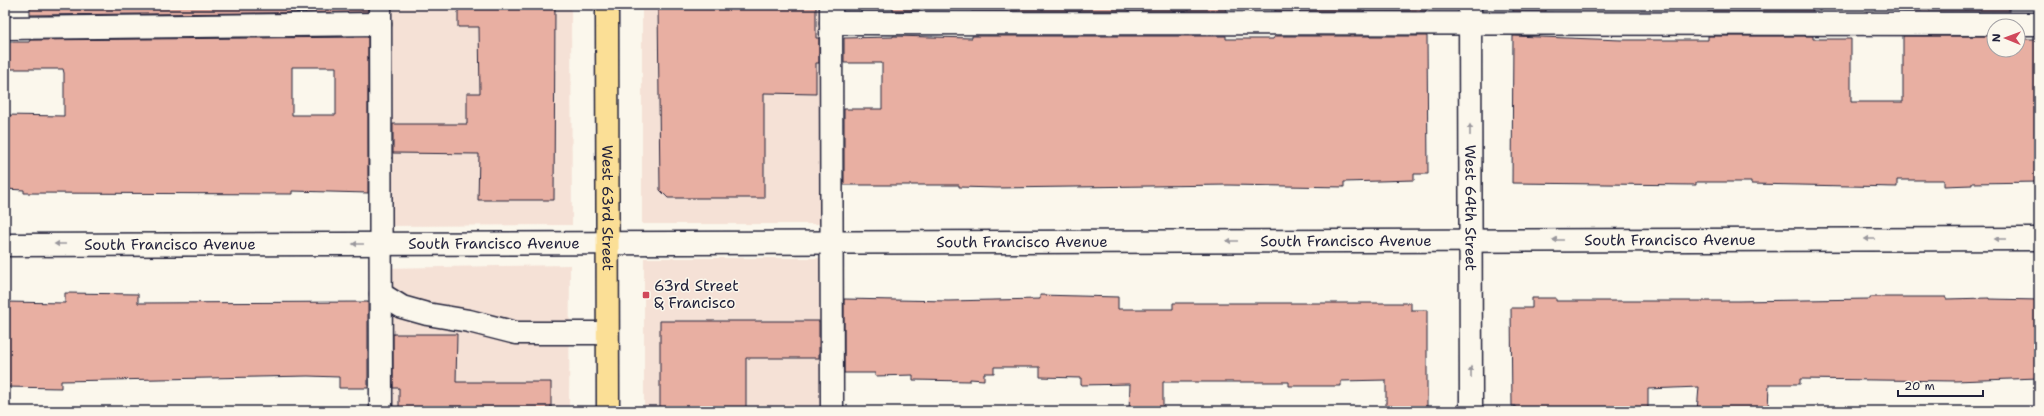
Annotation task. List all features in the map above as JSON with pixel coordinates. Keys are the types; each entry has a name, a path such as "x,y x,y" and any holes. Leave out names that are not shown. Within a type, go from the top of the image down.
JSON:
{"main road":[{"name":"West 63rd Street","path":"607,5 608,411"}],"street":[{"path":"5,28 380,14 382,411"},
{"path":"832,411 831,14 1470,14 2039,24"},
{"name":"West 64th Street","path":"1470,14 1471,411"},
{"name":"South Francisco Avenue","path":"5,245 2039,239"},
{"path":"381,294 402,307 427,314 469,320 516,333 607,333"}],"shaded area":[{"path":"380,5 571,5 572,225 381,226"},
{"path":"642,5 831,5 831,224 642,224"},
{"path":"644,258 831,258 832,411 644,411"},
{"path":"570,265 569,411 381,411 381,268"}],"building":[{"path":"30,5 368,5 368,12 30,15"},
{"path":"458,5 555,5 554,200 478,200 479,154 393,153 393,124 467,124 467,93 480,93 479,27 458,27"},
{"path":"658,5 816,5 816,38 819,38 819,63 816,63 816,94 764,93 764,198 668,198 660,190"},
{"path":"893,5 920,5 920,11 893,11"},
{"path":"972,5 1226,5 1226,11 972,11"},
{"path":"1275,5 1426,5 1426,11 1275,11"},
{"path":"1513,5 1546,5 1546,11 1513,11"},
{"path":"1708,5 1813,5 1813,11 1708,11"},
{"path":"1903,5 2009,5 2009,11 1903,11"},
{"path":"893,36 972,38 972,36 1226,36 1226,39 1273,39 1275,36 1427,36 1428,174 1414,174 1414,180 1344,182 1344,187 1228,185 997,188 959,187 959,185 844,185 844,109 882,109 882,63 844,63 844,38"},
{"path":"1513,36 1621,40 1708,40 1708,36 1813,36 1813,39 1851,39 1851,102 1903,102 1903,36 1986,36 1986,58 2026,58 2026,39 2039,39 2039,182 1972,183 1972,185 1944,186 1944,180 1897,180 1897,187 1751,184 1751,182 1696,182 1696,185 1512,183"},
{"path":"368,37 368,193 292,191 292,194 24,193 24,190 5,189 5,115 64,116 63,69 5,69 5,42 29,42 30,40","holes":["292,67 336,67 336,115 292,115"]},
{"path":"65,293 138,294 138,303 368,302 368,388 339,388 339,377 308,376 61,381 61,388 5,387 5,302 65,303"},
{"path":"1040,295 1118,297 1118,309 1173,309 1173,303 1411,303 1411,310 1427,310 1427,411 1386,411 1386,380 1341,381 1341,386 1289,386 1289,382 1163,382 1163,411 1129,411 1130,384 1081,385 1081,378 1040,377 1040,367 994,367 994,373 984,373 984,380 970,379 970,381 913,380 913,375 875,376 875,373 844,373 844,299 948,301 1040,299"},
{"path":"1870,297 1946,297 1946,299 1989,298 2039,300 2039,378 1955,381 1800,379 1800,384 1769,384 1768,411 1697,411 1699,387 1648,389 1648,411 1515,411 1515,406 1512,406 1511,308 1532,308 1532,298 1556,298 1556,301 1738,301 1870,299"},
{"path":"660,321 819,321 819,358 746,358 746,411 660,411"},
{"path":"393,334 457,334 456,382 551,382 551,411 399,411 399,388 393,388"}],"place":[{"name":"63rd Street & Francisco","path":"646,295"}]}
